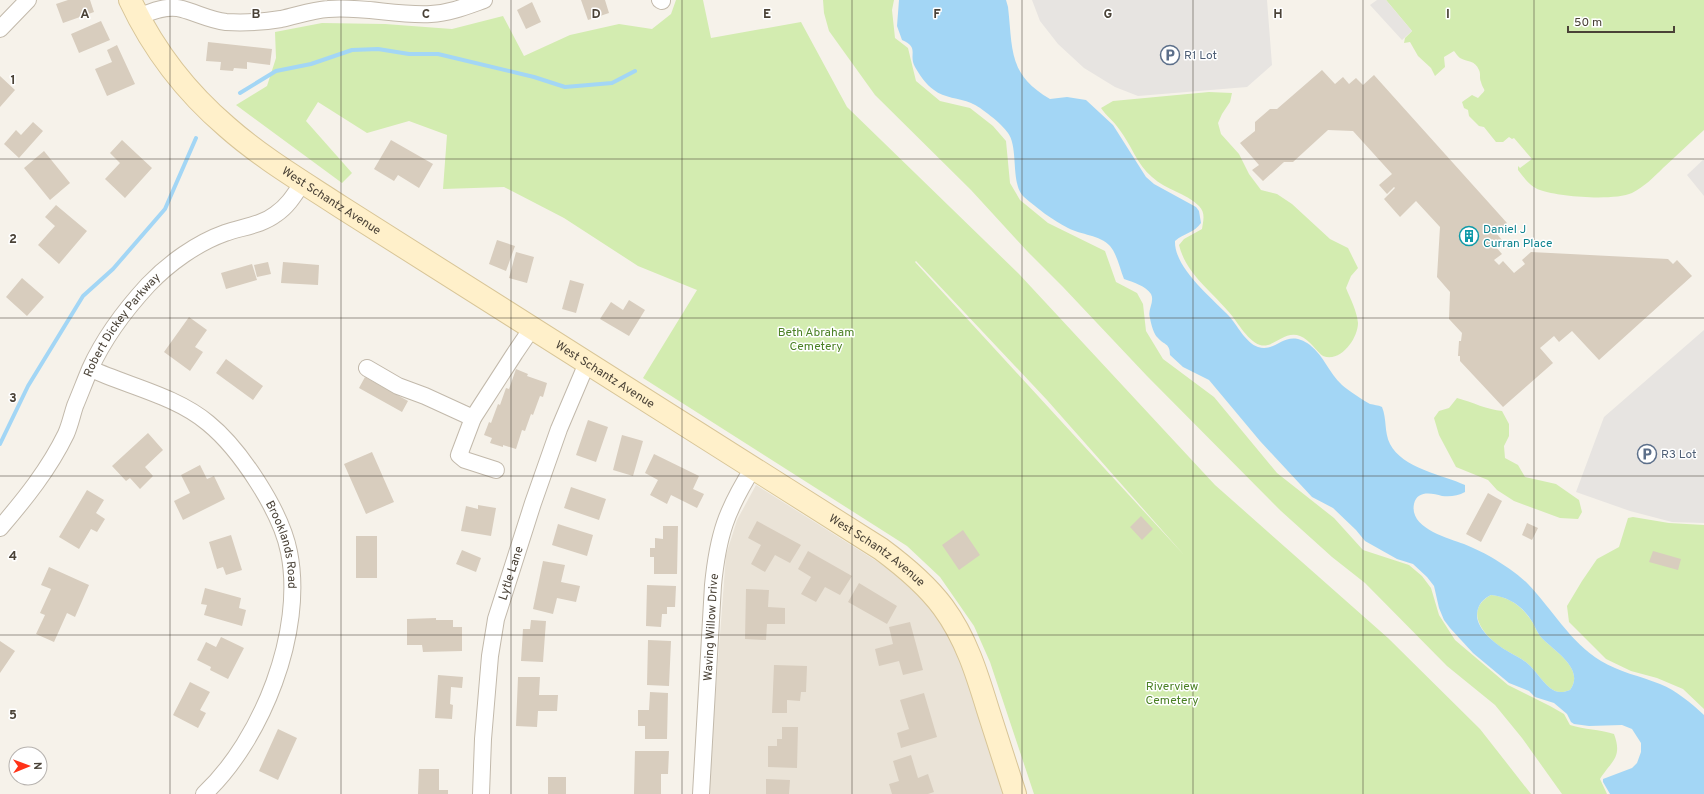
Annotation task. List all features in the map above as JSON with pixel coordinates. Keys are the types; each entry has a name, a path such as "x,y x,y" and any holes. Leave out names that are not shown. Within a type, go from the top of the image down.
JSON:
{"main road":[{"name":"West Schantz Avenue","path":"134,9 153,43 179,78 205,107 228,128 303,182 881,549 909,570 944,607 959,632 973,661 1015,794"}],"street":[{"path":"0,29 28,0"},
{"path":"134,9 153,11 170,8 181,9 209,19 226,22 255,22 322,9 339,8 431,14 453,11 484,0"},
{"name":"Robert Dickey Parkway","path":"0,528 37,482 54,455 66,433 91,369 107,337 149,284 177,260 203,243 225,233 275,216 287,206 303,182"},
{"path":"496,470 466,460 459,455 473,418 532,328"},
{"name":"Lytle Lane","path":"481,794 483,739 490,656 496,620 533,503 559,429 587,363"},
{"path":"367,368 398,386 425,396 473,418"},
{"name":"Brooklands Road","path":"91,369 171,401 187,409 208,423 235,452 263,491 280,524 289,551 292,591 288,631 281,661 263,712 249,740 236,758 204,794"},
{"name":"Waving Willow Drive","path":"701,794 716,554 728,513 736,495 752,468"}],"shaded area":[{"name":"R1 Lot","path":"1032,0 1267,0 1272,65 1247,87 1138,96 1115,87 1084,68 1058,44 1040,21"},
{"path":"1377,0 1386,0 1412,31 1402,40 1370,5"},
{"path":"1704,159 1704,196 1687,175"},
{"name":"R3 Lot","path":"1704,330 1704,523 1672,522 1630,511 1576,492 1604,417"},
{"path":"756,485 897,574 921,593 942,621 966,671 1003,794 708,794 726,555 737,520"}],"green space":[{"path":"676,0 703,0 711,38 801,22 847,107 1019,274 1215,485 1388,638 1480,729 1531,794 1034,794 990,662 974,626 940,577 907,546 643,378 697,290 638,266 564,218 504,187 443,189 447,135 409,121 367,133 318,102 306,121 352,173 342,183 236,105 267,86 276,58 275,32 322,23 385,24 452,29 503,16 524,56 570,35 619,24 652,29 671,14","holes":["916,261 1047,400 1184,555 915,262"]},
{"path":"823,0 894,0 892,10 895,38 908,48 916,81 940,101 970,108 993,126 1006,141 1010,183 1020,200 1048,223 1105,251 1116,282 1137,293 1143,304 1146,331 1163,359 1214,397 1277,473 1334,518 1363,550 1409,565 1422,576 1431,588 1439,615 1455,640 1508,685 1564,714 1570,725 1614,734 1617,749 1616,754 1612,763 1600,779 1607,794 1562,794 1522,738 1495,705 1447,666 1365,583 1332,557 1281,511 1147,376 1027,251 971,190 875,95 829,31 824,13"},
{"path":"1386,0 1704,0 1704,130 1649,182 1632,193 1613,197 1586,197 1560,195 1537,189 1525,179 1518,170 1518,166 1520,168 1532,159 1514,138 1512,139 1509,137 1503,142 1496,142 1484,127 1479,126 1469,116 1468,110 1464,108 1462,102 1472,95 1478,98 1484,91 1480,80 1480,72 1475,64 1460,58 1454,51 1444,57 1445,67 1435,76 1431,68 1418,56 1410,42 1404,43 1405,38 1412,31"},
{"path":"1209,92 1232,93 1230,102 1218,123 1221,134 1239,154 1249,174 1261,190 1277,194 1292,204 1330,239 1348,248 1358,268 1351,276 1346,288 1356,314 1358,323 1357,329 1352,342 1342,353 1336,356 1323,356 1307,340 1300,336 1289,335 1265,346 1260,345 1250,339 1231,314 1199,280 1182,255 1179,245 1184,239 1202,229 1204,217 1203,211 1194,202 1163,185 1142,167 1117,126 1101,108 1113,101"},
{"path":"1457,398 1486,408 1502,411 1509,424 1509,436 1504,446 1505,458 1518,465 1525,477 1556,484 1579,500 1582,512 1578,519 1560,518 1514,501 1497,490 1488,480 1456,467 1439,435 1434,418 1439,411 1449,408"},
{"path":"1633,517 1669,523 1704,525 1704,709 1683,689 1657,678 1631,671 1606,659 1569,622 1567,606 1582,581 1597,559 1619,547 1628,518"},
{"path":"1491,595 1510,600 1520,607 1529,617 1540,636 1566,660 1574,674 1574,682 1570,690 1564,692 1555,691 1544,682 1527,663 1501,647 1486,634 1480,626 1478,610 1482,602"}],"water":[{"path":"899,0 1006,0 1012,49 1015,60 1026,80 1036,90 1050,99 1067,97 1086,100 1113,125 1146,177 1154,184 1196,207 1199,211 1201,223 1195,229 1175,241 1176,251 1187,272 1195,282 1229,316 1246,338 1254,345 1265,348 1271,347 1288,339 1301,340 1310,345 1319,354 1333,375 1342,385 1367,403 1382,407 1385,416 1388,439 1396,452 1413,465 1465,485 1465,492 1457,495 1442,496 1425,494 1418,496 1414,504 1414,512 1417,520 1431,531 1485,553 1515,573 1528,584 1571,635 1601,661 1672,690 1704,715 1704,794 1610,794 1603,782 1603,779 1632,768 1637,763 1641,752 1641,743 1632,729 1622,725 1589,726 1574,724 1571,722 1567,714 1554,703 1535,697 1529,691 1509,683 1473,653 1444,620 1439,608 1434,586 1427,577 1413,564 1397,559 1365,541 1333,508 1312,497 1260,441 1209,380 1183,367 1170,355 1168,346 1157,337 1152,326 1149,315 1152,300 1151,294 1143,287 1124,279 1116,257 1110,246 1106,242 1096,237 1062,225 1045,214 1024,197 1017,184 1013,148 1008,133 986,112 975,105 966,101 942,95 928,85 915,67 911,46 902,40 897,26","holes":["1491,595 1510,600 1520,607 1529,617 1540,636 1566,660 1574,674 1574,682 1570,690 1564,692 1555,691 1544,682 1527,663 1498,645 1483,631 1478,620 1478,607 1483,600"]}],"building":[{"path":"68,0 90,0 94,12 63,23 56,4"},
{"path":"581,0 605,0 609,13 588,20"},
{"path":"532,2 541,22 526,29 517,10"},
{"path":"101,21 110,40 79,53 71,34"},
{"path":"208,42 272,49 270,65 247,62 247,69 234,68 233,71 220,70 221,62 206,61"},
{"path":"117,45 135,84 107,96 95,69 112,62 107,50"},
{"name":"Daniel J Curran Place","path":"1322,70 1335,84 1343,77 1349,84 1356,78 1363,85 1374,75 1507,223 1496,233 1502,240 1495,246 1502,254 1494,260 1499,265 1503,261 1514,273 1525,264 1522,260 1531,252 1668,259 1673,264 1677,260 1692,276 1599,360 1572,331 1559,342 1554,336 1540,348 1553,363 1503,407 1460,361 1460,356 1458,356 1459,341 1461,341 1462,333 1449,319 1450,292 1437,277 1440,227 1416,201 1400,217 1384,199 1395,188 1394,187 1387,194 1379,185 1392,174 1353,131 1328,130 1293,162 1284,162 1263,181 1252,170 1259,165 1240,143 1255,131 1255,122 1270,109 1277,109"},
{"path":"0,76 15,90 0,107"},
{"path":"33,122 43,131 19,158 4,144 16,130 21,135"},
{"path":"122,140 152,168 125,198 105,179 120,163 110,153"},
{"path":"391,140 433,164 419,188 398,175 394,181 374,169"},
{"path":"44,151 70,183 50,200 24,168"},
{"path":"56,205 87,231 59,264 38,245 55,226 45,217"},
{"path":"497,240 515,246 506,271 489,264"},
{"path":"516,252 534,257 527,283 509,278"},
{"path":"268,262 271,274 257,277 254,265"},
{"path":"283,262 319,265 318,285 281,283"},
{"path":"252,264 257,280 226,289 221,273"},
{"path":"22,278 44,297 27,316 6,297"},
{"path":"570,280 584,284 576,313 562,309"},
{"path":"629,300 645,310 629,336 600,319 611,302 623,310"},
{"path":"189,317 207,330 195,347 203,352 190,371 164,352"},
{"path":"226,359 263,386 253,400 216,373"},
{"path":"516,369 528,374 527,376 547,383 543,397 540,396 525,431 522,430 516,449 490,443 492,438 484,435 489,422 491,423 498,404 500,405 506,388 509,389"},
{"path":"365,377 408,401 402,412 359,388"},
{"path":"588,420 608,427 596,462 576,455"},
{"path":"148,433 163,450 145,467 153,476 140,489 130,478 126,481 112,466"},
{"path":"622,435 643,441 633,476 613,470"},
{"path":"372,452 394,502 366,514 344,464"},
{"path":"654,454 699,476 693,489 704,494 697,508 671,495 667,504 650,495 658,480 645,473"},
{"path":"200,465 207,479 214,476 225,499 183,520 174,501 190,493 181,475"},
{"path":"571,487 606,499 599,520 564,508"},
{"path":"87,490 104,500 96,513 105,519 97,532 91,529 79,549 59,537"},
{"path":"1488,493 1502,501 1481,542 1466,534"},
{"path":"478,505 496,508 491,536 461,531 466,506 478,509"},
{"path":"1141,516 1153,529 1142,540 1130,527"},
{"path":"757,521 801,545 790,563 775,555 765,572 751,564 761,545 748,538"},
{"path":"1527,523 1538,528 1532,540 1522,535"},
{"path":"558,524 593,535 587,556 552,545"},
{"path":"663,526 678,526 677,574 654,574 654,557 650,557 650,548 655,548 655,538 663,539"},
{"path":"963,530 980,555 959,570 942,545"},
{"path":"231,535 242,570 226,575 223,567 217,569 209,542"},
{"path":"356,536 377,536 377,578 356,578"},
{"path":"462,550 481,558 476,572 456,564"},
{"path":"808,551 852,576 840,595 825,587 816,602 801,594 811,577 798,569"},
{"path":"1653,551 1681,559 1678,570 1649,562"},
{"path":"543,561 565,565 561,582 580,586 576,602 557,598 553,614 533,609"},
{"path":"49,567 89,585 75,617 67,613 54,642 36,634 45,615 40,613 51,589 41,585"},
{"path":"859,583 897,606 887,624 848,602"},
{"path":"647,585 676,586 675,607 667,607 667,614 662,614 661,627 646,626"},
{"path":"205,588 241,598 239,608 246,610 242,626 204,615 207,605 201,604"},
{"path":"746,589 769,590 768,607 785,608 785,624 767,624 766,640 745,639"},
{"path":"436,618 436,620 453,620 453,627 462,627 462,651 423,652 422,645 407,645 407,619"},
{"path":"531,620 546,621 543,662 521,661 523,629 530,629"},
{"path":"910,622 923,670 903,675 899,661 879,666 875,649 893,644 889,627"},
{"path":"221,637 244,648 228,679 210,670 211,667 197,660 206,642 216,647"},
{"path":"648,640 671,641 669,686 647,685"},
{"path":"0,641 15,651 0,673"},
{"path":"774,665 807,666 806,692 801,692 800,701 787,700 787,713 772,713"},
{"path":"438,675 463,677 462,688 451,687 450,704 453,705 452,719 435,718"},
{"path":"518,677 540,677 539,695 558,695 557,711 538,711 537,727 516,726"},
{"path":"190,682 210,692 200,710 206,713 198,728 173,715"},
{"path":"650,692 668,693 667,739 645,739 645,726 638,726 638,710 649,710"},
{"path":"924,693 937,737 901,748 897,733 909,729 900,700"},
{"path":"782,727 798,727 797,768 768,767 768,746 777,746 777,739 782,739"},
{"path":"278,729 297,738 278,780 259,771"},
{"path":"635,751 669,751 668,774 661,774 661,794 634,794"},
{"path":"911,755 918,778 928,774 934,792 928,794 892,794 889,784 899,781 893,761"},
{"path":"419,769 439,769 439,790 448,790 448,794 418,794"},
{"path":"548,777 566,777 566,794 548,794"},
{"path":"766,779 790,780 789,794 766,794"}],"waterway":[{"path":"240,93 276,71 311,64 352,50 378,49 409,54 438,54 534,77 565,87 612,83 635,71"},
{"path":"0,444 28,386 83,296 113,269 165,209 196,138"}],"place":[{"name":"R1 Lot","path":"1170,55"},
{"name":"Daniel J Curran Place","path":"1469,236"},
{"name":"R3 Lot","path":"1647,454"}],"park label":[{"name":"Beth Abraham Cemetery","path":"816,339"},
{"name":"Riverview Cemetery","path":"1172,693"}]}
